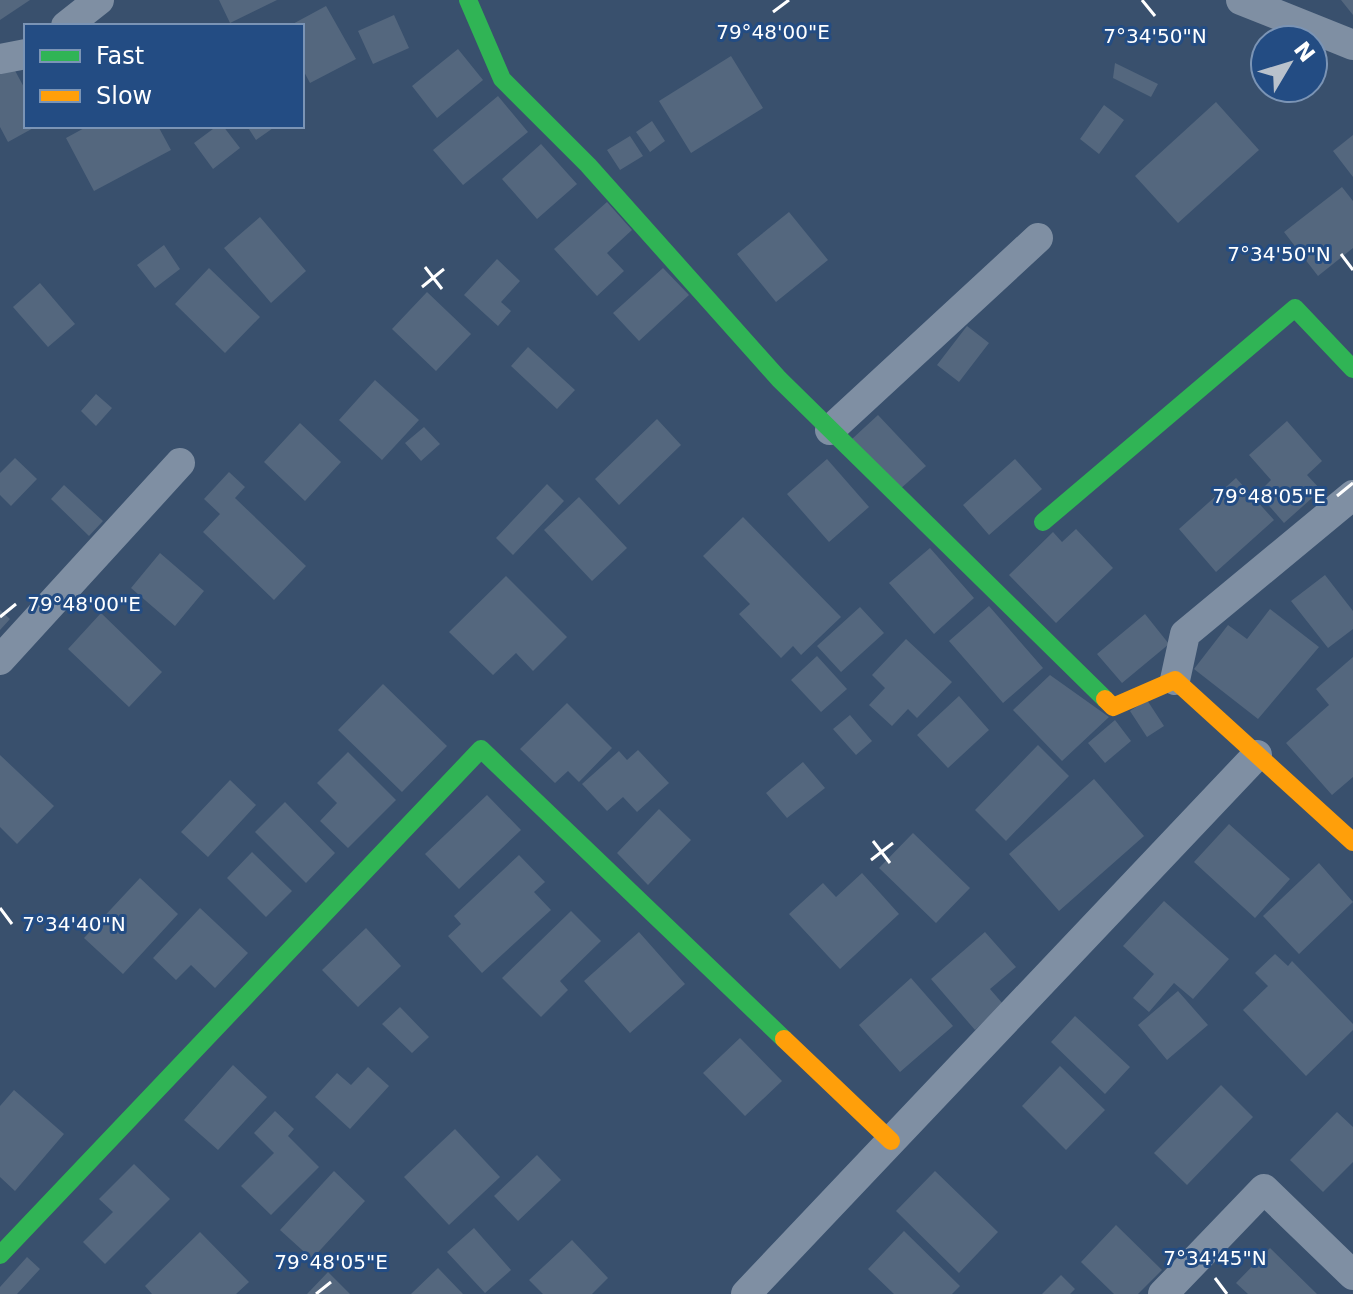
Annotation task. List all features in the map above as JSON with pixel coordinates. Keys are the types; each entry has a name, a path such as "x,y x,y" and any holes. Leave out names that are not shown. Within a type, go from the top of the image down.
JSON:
{"street":[{"path":"69,24 99,0"},
{"path":"468,0 502,79 588,165 779,379 1113,707 1175,680"},
{"path":"1241,0 1353,45"},
{"path":"0,59 24,54"},
{"path":"830,430 1038,238"},
{"path":"1043,522 1295,308 1353,369"},
{"path":"0,660 180,463"},
{"path":"1175,680 1185,634 1353,495"},
{"path":"1175,680 1257,755 1349,831"},
{"path":"0,1255 481,749 891,1141"},
{"path":"746,1294 1257,755"},
{"path":"1163,1294 1264,1189 1353,1275"}],"building":[{"path":"0,0 30,0 0,20"},
{"path":"219,0 277,0 230,23"},
{"path":"1341,0 1353,0 1353,15"},
{"path":"326,6 356,59 310,83 304,72 304,24 293,24"},
{"path":"394,15 409,48 373,64 358,31"},
{"path":"458,49 483,80 437,118 412,86"},
{"path":"731,56 763,108 691,153 659,101"},
{"path":"1115,63 1158,84 1151,97 1113,78"},
{"path":"12,65 24,87 24,128 33,128 8,142 0,127 0,72"},
{"path":"498,96 528,132 463,185 433,150"},
{"path":"1216,102 1259,150 1178,223 1135,176"},
{"path":"1104,105 1124,120 1099,154 1080,139"},
{"path":"652,121 665,141 650,152 636,132"},
{"path":"84,128 159,128 171,150 94,191 66,138"},
{"path":"214,128 225,128 240,148 213,169 194,143"},
{"path":"248,128 273,128 256,140"},
{"path":"1353,135 1353,177 1333,151"},
{"path":"630,136 643,156 620,170 607,150"},
{"path":"541,144 577,184 537,219 502,179"},
{"path":"1342,187 1353,201 1353,248 1318,276 1284,232"},
{"path":"607,202 632,230 607,253 624,271 597,296 554,249"},
{"path":"789,212 828,260 776,302 737,254"},
{"path":"260,217 306,271 271,303 224,248"},
{"path":"164,245 180,269 155,288 137,265"},
{"path":"497,259 520,281 501,302 511,311 498,326 464,295"},
{"path":"209,268 260,317 225,353 175,304"},
{"path":"663,268 689,295 639,341 613,313"},
{"path":"40,283 75,324 48,347 13,307"},
{"path":"427,292 471,334 436,371 392,329"},
{"path":"967,326 989,343 959,382 937,365"},
{"path":"528,347 575,390 557,409 511,366"},
{"path":"375,380 419,420 382,460 339,420"},
{"path":"96,394 112,408 96,426 81,411"},
{"path":"878,415 926,466 899,490 852,439"},
{"path":"657,419 681,445 619,505 595,479"},
{"path":"1287,421 1322,461 1307,475 1321,490 1284,523 1258,493 1271,480 1249,455"},
{"path":"300,423 341,462 305,501 264,462"},
{"path":"424,427 440,444 421,461 405,443"},
{"path":"15,458 37,479 11,506 0,495 0,473"},
{"path":"827,459 869,507 829,542 787,494"},
{"path":"1015,459 1042,489 989,535 963,505"},
{"path":"229,472 245,487 235,498 306,566 274,600 203,532 220,514 204,499"},
{"path":"1236,478 1274,520 1216,572 1179,529"},
{"path":"547,484 564,501 513,555 496,538"},
{"path":"64,485 103,521 89,536 51,499"},
{"path":"579,497 627,548 592,581 544,530"},
{"path":"743,517 841,617 801,655 793,646 781,658 739,614 750,604 703,556"},
{"path":"1076,529 1113,568 1056,623 1009,575 1053,532 1062,542"},
{"path":"930,548 974,598 934,634 889,583"},
{"path":"160,553 204,591 175,626 131,588"},
{"path":"1325,575 1353,611 1353,629 1328,648 1291,601"},
{"path":"506,576 567,637 533,671 516,653 493,675 449,632"},
{"path":"989,606 1043,668 1003,703 949,641"},
{"path":"860,607 884,633 841,672 817,646"},
{"path":"1270,609 1319,647 1258,719 1194,669 1228,625 1247,639"},
{"path":"0,610 10,619 0,630"},
{"path":"101,613 162,672 129,707 68,649"},
{"path":"1145,614 1169,644 1122,683 1097,654"},
{"path":"906,639 952,682 917,718 908,709 892,726 869,705 885,688 872,675"},
{"path":"817,656 847,689 821,712 791,680"},
{"path":"1353,657 1353,777 1332,795 1286,743 1329,705 1316,689"},
{"path":"1050,675 1109,717 1062,761 1013,710"},
{"path":"383,684 447,746 402,792 338,730"},
{"path":"959,696 989,730 948,768 917,735"},
{"path":"1147,700 1164,726 1147,737 1130,711"},
{"path":"567,703 612,748 579,782 568,771 555,783 520,749"},
{"path":"850,715 872,741 856,755 833,729"},
{"path":"1115,720 1131,741 1105,763 1088,743"},
{"path":"1038,745 1069,776 1006,841 975,810"},
{"path":"638,750 669,783 637,812 623,797 607,811 582,784 619,751 627,760"},
{"path":"348,752 396,800 348,848 320,821 337,803 317,783"},
{"path":"0,755 54,806 17,844 0,827"},
{"path":"803,762 825,788 787,818 766,793"},
{"path":"1094,779 1144,836 1059,911 1009,854"},
{"path":"230,780 256,805 208,857 181,832"},
{"path":"487,795 521,830 459,889 425,854"},
{"path":"285,802 335,853 306,883 255,832"},
{"path":"659,809 691,840 648,885 617,853"},
{"path":"1229,824 1290,879 1255,918 1194,862"},
{"path":"913,833 970,888 936,923 879,868"},
{"path":"252,852 292,891 266,917 227,878"},
{"path":"519,855 545,882 534,892 551,910 482,973 448,936 461,924 454,916"},
{"path":"1319,863 1353,902 1299,954 1263,916"},
{"path":"862,873 899,914 840,969 789,914 823,883 836,897"},
{"path":"140,878 178,914 123,974 84,938"},
{"path":"1164,901 1229,959 1193,999 1174,983 1149,1012 1133,998 1154,974 1123,946"},
{"path":"200,908 248,953 215,988 191,965 176,980 153,958"},
{"path":"571,911 601,941 560,981 568,990 541,1017 502,978"},
{"path":"366,928 401,966 358,1007 322,970"},
{"path":"639,932 685,984 630,1033 584,981"},
{"path":"985,932 1016,967 990,989 1003,1004 975,1030 931,979"},
{"path":"1275,954 1288,966 1292,961 1353,1024 1353,1030 1306,1076 1243,1010 1268,986 1255,973"},
{"path":"911,978 953,1026 900,1072 859,1025"},
{"path":"1178,991 1208,1025 1167,1060 1138,1025"},
{"path":"400,1007 429,1037 412,1053 382,1024"},
{"path":"1075,1016 1130,1067 1105,1094 1051,1042"},
{"path":"740,1038 782,1081 745,1116 703,1073"},
{"path":"233,1065 267,1097 218,1150 184,1120"},
{"path":"1060,1066 1105,1110 1066,1150 1022,1106"},
{"path":"368,1067 389,1086 350,1129 315,1097 337,1073 351,1085"},
{"path":"1221,1085 1253,1117 1187,1185 1154,1153"},
{"path":"14,1090 64,1134 15,1191 0,1177 0,1106"},
{"path":"275,1111 294,1129 288,1136 319,1167 271,1215 241,1186 274,1153 254,1133"},
{"path":"1337,1112 1353,1127 1353,1162 1323,1192 1290,1160"},
{"path":"455,1129 500,1177 449,1225 404,1177"},
{"path":"537,1155 561,1180 518,1221 494,1196"},
{"path":"134,1164 170,1199 105,1264 83,1242 113,1212 99,1199"},
{"path":"334,1171 365,1201 312,1259 280,1230"},
{"path":"935,1171 998,1232 959,1273 896,1211"},
{"path":"1116,1225 1162,1270 1138,1294 1114,1294 1081,1262"},
{"path":"474,1228 511,1270 485,1293 447,1252"},
{"path":"904,1231 960,1286 952,1294 894,1294 868,1269"},
{"path":"200,1232 249,1282 236,1294 152,1294 145,1286"},
{"path":"572,1240 608,1278 592,1294 543,1294 529,1280"},
{"path":"1270,1248 1317,1294 1248,1294 1236,1283"},
{"path":"27,1257 40,1269 17,1294 0,1294 0,1287"},
{"path":"438,1268 463,1294 411,1294"},
{"path":"328,1272 350,1294 307,1294"},
{"path":"1061,1275 1075,1289 1070,1294 1042,1294"}],"traffic: fast":[{"path":"468,0 502,79 588,165 779,379 1105,699"},
{"path":"1043,522 1295,308 1353,369"},
{"path":"0,1255 481,749 784,1039"}],"traffic: slow":[{"path":"1105,699 1113,707 1175,680 1353,842"},
{"path":"784,1039 891,1141"}]}
